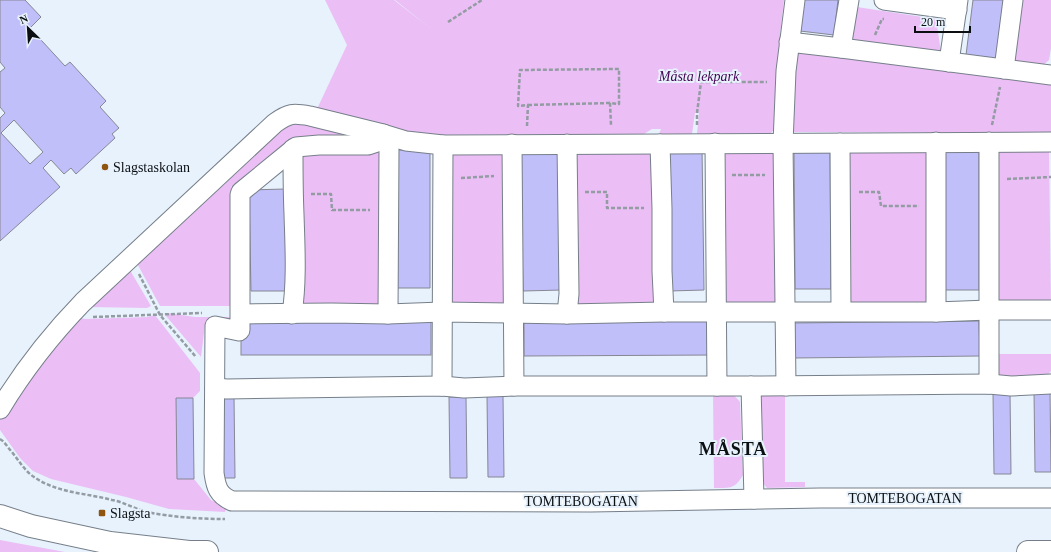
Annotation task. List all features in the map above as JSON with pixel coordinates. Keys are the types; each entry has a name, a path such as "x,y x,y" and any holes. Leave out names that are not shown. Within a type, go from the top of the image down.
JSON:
{"main road":[{"path":"0,516 31,526 110,543 189,552 207,552"},
{"path":"1028,552 1051,552"}],"street":[{"path":"786,386 783,143 786,71 795,0"},
{"path":"849,0 850,49"},
{"path":"884,0 958,5 949,62"},
{"path":"1004,69 1013,0"},
{"path":"789,42 1051,75"},
{"path":"0,410 34,358 67,318 129,258 275,123 290,114 310,116 406,141 443,145 1051,142"},
{"path":"383,134 381,140 368,145 300,146 293,149 241,192 241,314 388,314 442,312 567,314 1051,310"},
{"path":"383,134 389,148 388,314"},
{"path":"936,142 936,312"},
{"path":"989,142 989,384"},
{"path":"840,143 841,311"},
{"path":"514,386 512,176 519,144"},
{"path":"567,144 569,294 567,314"},
{"path":"660,144 664,312"},
{"path":"706,144 716,176 717,386"},
{"path":"442,386 443,145"},
{"path":"292,314 294,298 295,251 293,149"},
{"name":"TOMTEBOGATAN","path":"241,314 239,331 216,326 214,473 219,492 225,498 232,501 598,502 820,498 1051,498"},
{"path":"215,388 442,386 464,388 514,386 989,384 1011,386 1051,384"},
{"path":"751,386 754,499"}],"path":[{"path":"448,22 482,0"},
{"path":"850,49 862,38 874,37 882,19 890,20"},
{"path":"619,69 619,104 528,106 518,106 520,70 619,69"},
{"path":"989,142 1004,69"},
{"path":"706,144 697,113 701,82 785,83"},
{"path":"610,103 612,144"},
{"path":"519,144 528,106"},
{"path":"716,176 783,174"},
{"path":"443,178 512,176"},
{"path":"989,178 1013,179 1051,177"},
{"path":"568,192 607,192 607,208 662,209"},
{"path":"840,192 879,192 881,206 936,206"},
{"path":"293,194 331,194 332,210 388,210"},
{"path":"129,258 160,315 199,361"},
{"path":"67,318 160,315"}],"green space":[{"name":"Måsta lekpark","path":"325,0 394,0 430,28 395,0 784,0 778,70 777,126 771,133 697,134 699,113 695,113 692,134 659,134 661,129 652,129 644,134 416,135 317,109 347,45"},
{"path":"1013,0 1051,0 1051,48 1049,60 1041,67 1011,63"},
{"path":"857,7 936,19 941,52 847,39"},
{"path":"788,50 1051,77 1051,133 794,132 788,128"},
{"path":"279,120 375,136 292,137 231,187 231,306 160,306 132,254"},
{"path":"724,143 776,148 778,304 720,304"},
{"path":"928,143 930,304 842,305 840,144"},
{"path":"451,144 503,149 505,306 447,306"},
{"path":"997,144 1049,148 1051,305 993,305"},
{"path":"654,146 656,304 568,306 566,147"},
{"path":"380,147 382,304 293,306 292,148"},
{"path":"124,260 151,306 147,308 87,307"},
{"path":"168,313 195,317 234,317 234,324 205,325 201,357 166,316"},
{"path":"155,315 200,373 200,391 193,398 177,398 177,479 194,479 211,500 226,507 225,512 169,509 51,479 33,471 20,458 0,430 0,416 76,317 85,319 148,317"},
{"path":"995,354 1051,354 1051,371 1046,377 1002,377 995,372"},
{"path":"785,390 785,482 805,482 805,487 767,488 761,481 756,395"},
{"path":"713,392 725,392 731,394 740,402 743,475 735,485 728,488 714,488"},
{"path":"0,540 65,552 0,552"}],"building":[{"path":"0,0 25,0 41,17 30,28 65,66 70,62 106,101 100,107 119,128 112,134 115,138 76,174 71,168 64,174 51,160 43,168 60,187 0,241 0,118 5,113 0,107 0,72 5,68 0,62","holes":["14,120 43,152 30,164 1,133"]},
{"path":"804,0 838,0 834,35 800,31"},
{"path":"973,0 1009,0 1001,59 966,55"},
{"path":"667,148 702,148 704,290 669,291"},
{"path":"944,148 979,148 979,290 944,290"},
{"path":"830,149 831,289 795,289 794,150"},
{"path":"395,150 430,150 430,288 396,288"},
{"path":"559,152 562,290 523,291 520,153"},
{"path":"285,189 287,291 251,291 249,190"},
{"path":"241,320 431,320 431,355 241,355"},
{"path":"713,320 714,355 524,356 524,322"},
{"path":"979,321 980,356 792,358 791,323"},
{"path":"1034,391 1050,391 1051,472 1035,472"},
{"path":"993,393 1010,393 1011,474 994,474"},
{"path":"487,396 503,396 504,477 488,477"},
{"path":"217,397 234,397 235,478 218,478"},
{"path":"449,397 466,397 467,478 450,478"},
{"path":"176,398 193,398 194,479 177,479"}],"place":[{"name":"Slagstaskolan","path":"105,167"},
{"name":"Slagsta","path":"102,513"}],"district":[{"name":"MÅSTA","path":"733,449"}]}
